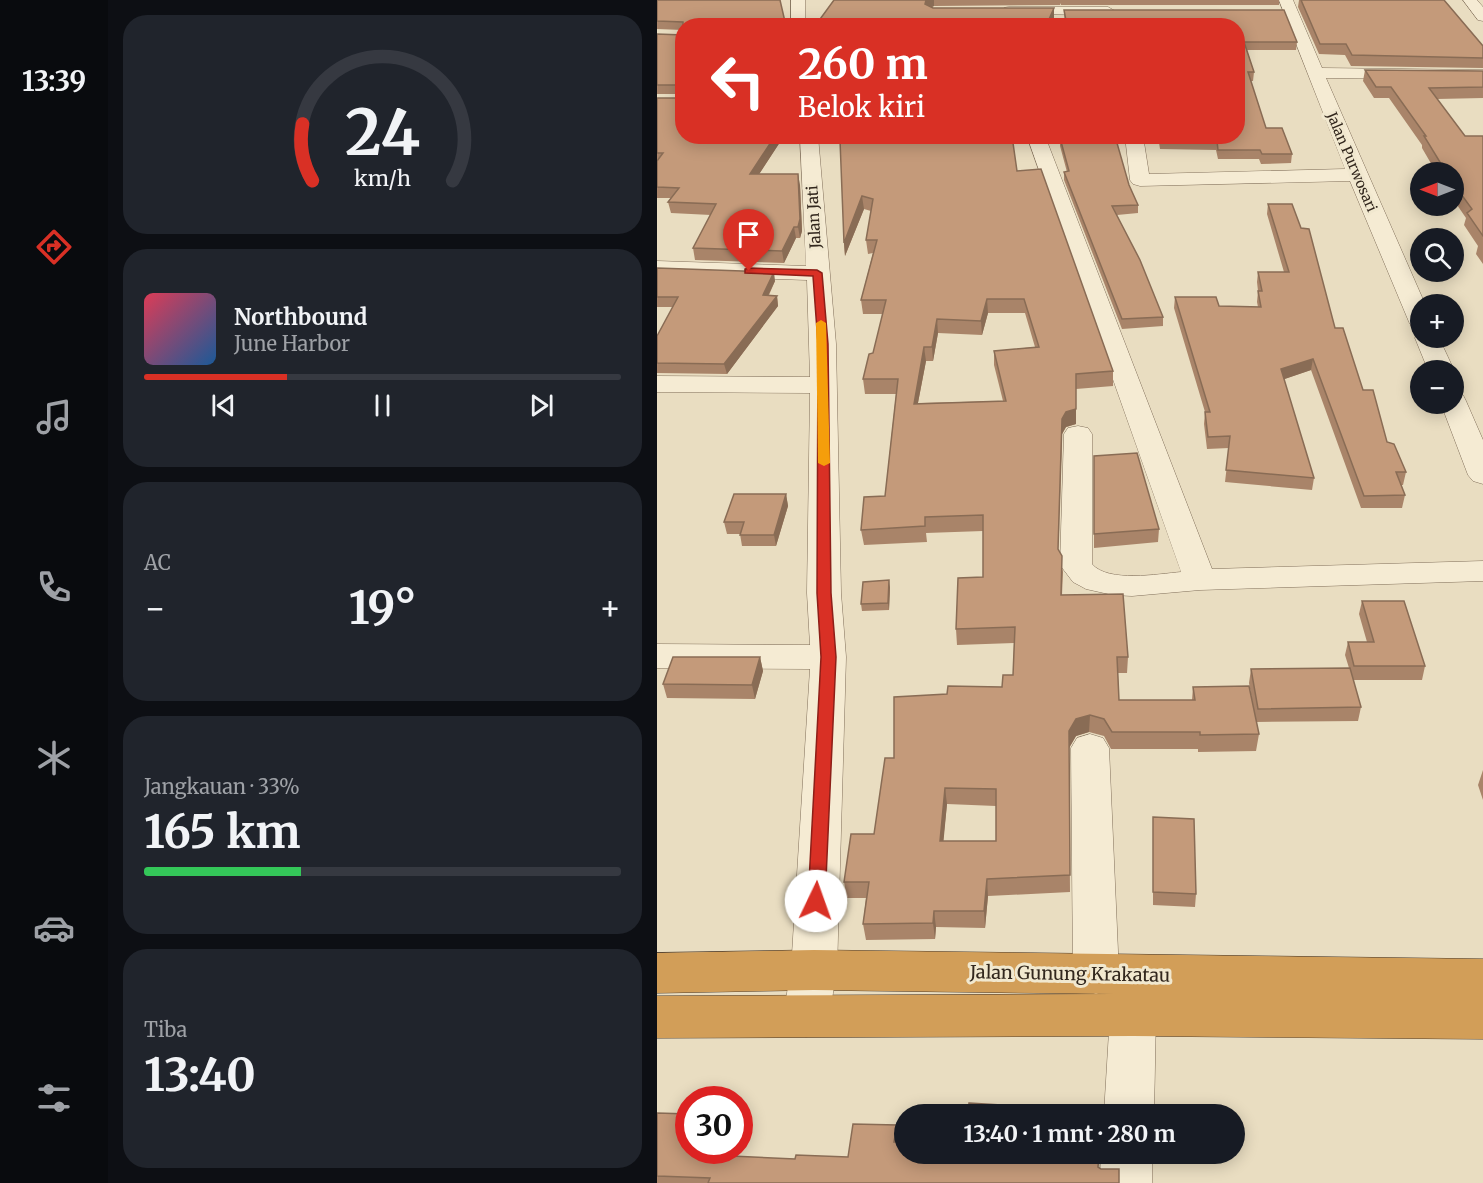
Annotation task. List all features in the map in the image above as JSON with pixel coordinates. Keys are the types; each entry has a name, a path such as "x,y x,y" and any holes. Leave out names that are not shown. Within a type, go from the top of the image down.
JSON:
{"highway":[{"name":"Jalan Gunung Krakatau","path":"657,973 814,970 1483,979"},
{"path":"657,1017 1133,1015 1483,1018"}],"street":[{"path":"798,0 798,18"},
{"path":"1470,0 1483,17"},
{"name":"Jalan Purwosari","path":"1289,4 1314,73 1410,297"},
{"path":"997,11 1122,11"},
{"path":"1314,73 1483,75"},
{"name":"Jalan Jati","path":"806,1016 814,970 828,657 824,570 823,384 809,144"},
{"path":"1039,144 1200,580"},
{"path":"1135,144 1140,180 1357,175"},
{"path":"657,268 817,273"},
{"path":"657,384 823,384"},
{"path":"1458,414 1483,475"},
{"path":"1078,434 1077,565 1080,573 1088,580 1121,585 1200,580 1483,571"},
{"path":"657,656 828,657"},
{"path":"1090,748 1096,974"},
{"path":"1129,1104 1133,1015"},
{"path":"1126,1183 1127,1164"}],"building":[{"path":"657,0 780,0 784,18 675,18 675,22 657,21"},
{"path":"834,0 926,0 925,4 933,8 1054,8 1050,18 821,18"},
{"path":"1301,0 1444,0 1483,46 1483,58 1352,55 1346,44 1320,44"},
{"path":"1064,10 1284,10 1297,42 1245,42 1245,18 1066,18"},
{"path":"657,34 675,35 675,85 657,85"},
{"path":"1245,45 1254,72 1248,72 1266,128 1282,128 1292,154 1262,154 1260,150 1218,150 1217,144 1245,144"},
{"path":"1365,70 1483,71 1483,87 1429,88 1465,136 1483,136 1483,236 1467,213 1472,209 1464,198 1464,162 1440,162 1424,136 1426,136 1391,87 1376,87"},
{"path":"657,98 675,98 675,144 770,144 750,174 798,174 800,219 798,227 794,227 782,251 693,248 716,204 668,202 679,188 657,187 657,161 663,153 657,153"},
{"path":"840,144 1013,144 1017,171 1041,169 1113,371 1076,374 1076,409 1066,412 1062,419 1058,549 1062,556 1061,595 1123,594 1128,657 1117,657 1119,700 1195,700 1193,687 1249,686 1259,734 1200,735 1200,732 1112,732 1104,719 1090,715 1076,719 1069,731 1070,875 987,879 984,911 934,911 933,923 863,924 869,882 844,882 851,834 874,834 885,758 894,758 894,697 947,694 948,686 1002,687 1003,675 1013,675 1015,627 956,629 958,578 983,577 983,515 925,517 925,526 861,530 864,497 885,496 898,379 863,379 869,354 873,353 886,300 861,300 877,240 866,240 873,199 862,196 844,243","holes":["987,299 1024,299 1039,347 994,351 1006,401 914,404 924,347 932,347 937,319 981,321","945,788 996,789 996,841 940,841"]},
{"path":"1062,144 1117,144 1129,185 1138,205 1112,206 1140,260 1163,317 1122,319 1064,172 1069,171"},
{"path":"1268,204 1292,204 1301,228 1309,229 1335,328 1343,328 1363,390 1373,390 1387,442 1394,444 1406,472 1396,472 1405,495 1364,496 1313,359 1281,369 1314,478 1226,470 1230,436 1208,437 1205,412 1210,412 1175,297 1216,297 1219,306 1261,307 1258,291 1262,291 1258,272 1289,272"},
{"path":"657,268 774,272 763,295 777,296 724,364 657,363 657,336 678,297 657,297"},
{"path":"1137,453 1159,529 1094,534 1094,456"},
{"path":"734,494 786,494 774,535 740,535 744,522 724,522"},
{"path":"889,580 888,603 861,604 863,582"},
{"path":"1362,601 1404,601 1425,666 1354,666 1348,642 1374,642"},
{"path":"673,657 760,657 752,685 663,684"},
{"path":"1350,668 1361,707 1258,709 1251,669"},
{"path":"1153,817 1194,819 1196,894 1153,892"},
{"path":"657,1113 675,1114 675,1164 753,1164 753,1157 795,1159 796,1155 848,1157 853,1124 894,1125 894,1164 1098,1164 1101,1169 1119,1169 1119,1183 708,1183 710,1178 657,1176"}],"slow traffic":[{"path":"821,323 824,463"}],"route":[{"path":"749,271 817,273 823,344 824,593 828,657 816,901"}]}
